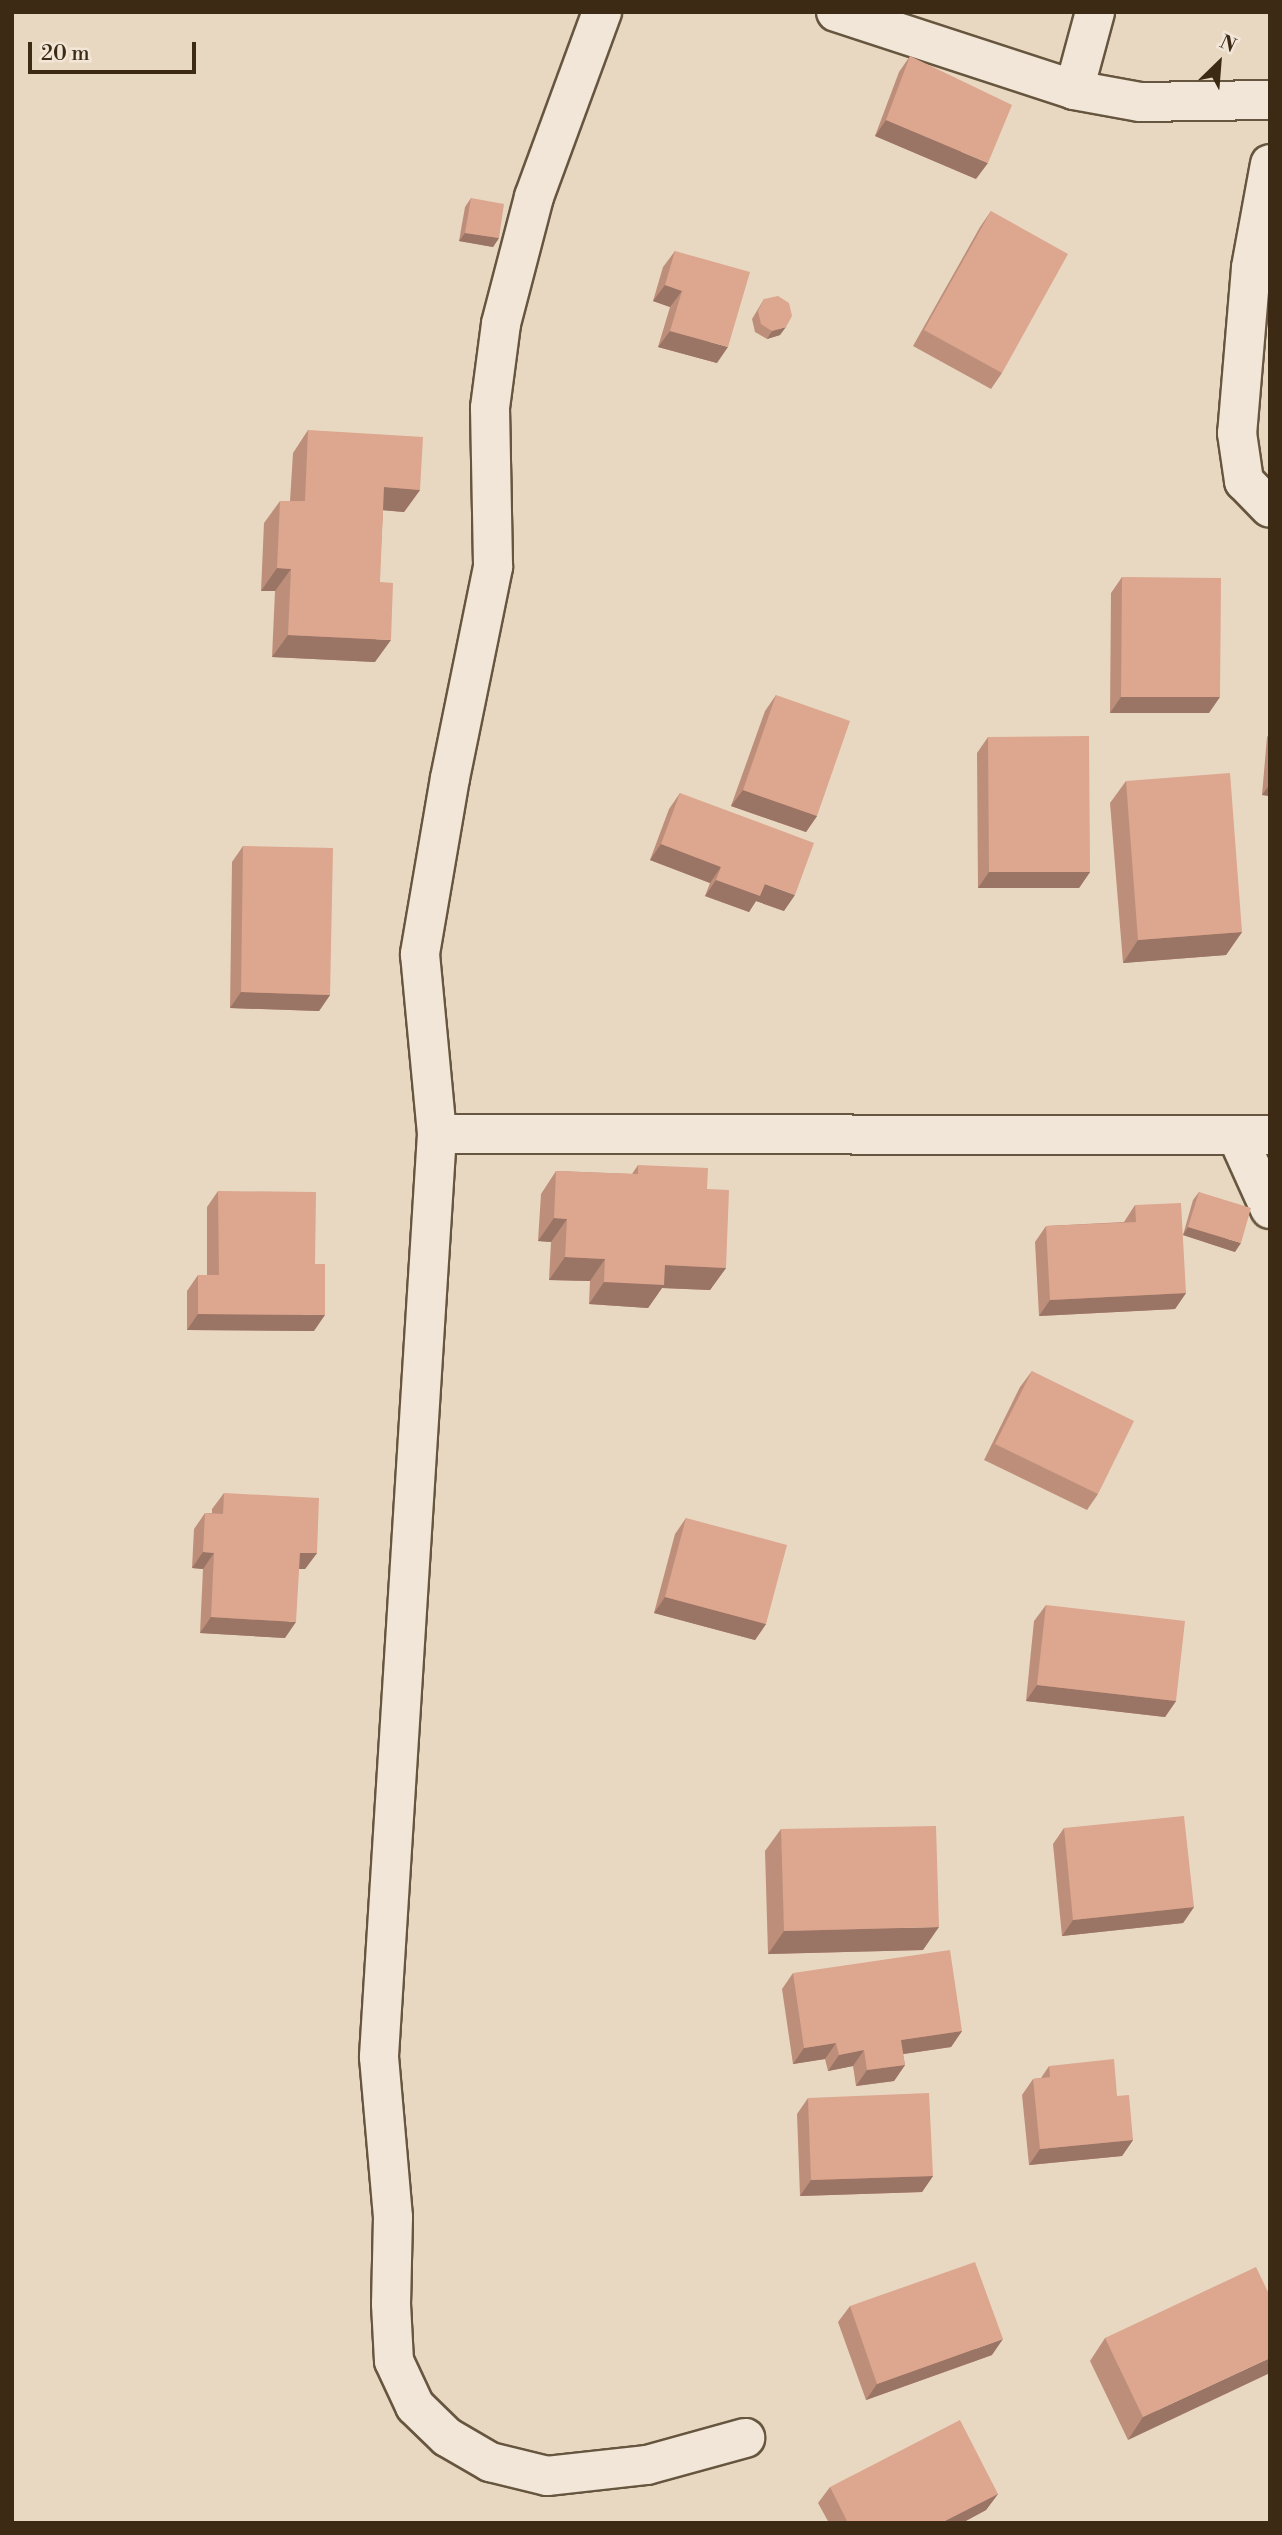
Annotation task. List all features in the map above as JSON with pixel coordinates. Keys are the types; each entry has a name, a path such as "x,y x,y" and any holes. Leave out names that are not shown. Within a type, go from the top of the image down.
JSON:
{"street":[{"path":"602,12 534,197 501,324 490,408 493,567 450,778 420,954 437,1134 379,2057 393,2217 391,2304 394,2361 415,2406 447,2437 489,2462 547,2476 647,2465 745,2438"},
{"path":"836,12 1074,90 1140,102 1270,100"},
{"path":"1074,90 1095,12"},
{"path":"1270,164 1251,268 1237,433 1244,481 1270,508"},
{"path":"437,1134 1253,1135 1270,1209"}],"building":[{"path":"910,56 1012,105 988,163 886,120"},
{"path":"471,198 504,204 499,238 465,233"},
{"path":"991,211 1068,254 1002,373 924,330"},
{"path":"675,251 750,272 728,347 670,331 682,291 665,285"},
{"path":"778,296 789,303 792,316 786,327 772,331 761,324 758,311 764,299"},
{"path":"308,430 423,437 420,490 384,487 380,582 393,583 391,640 288,635 291,569 277,568 280,501 305,501"},
{"path":"1122,577 1221,578 1220,697 1121,697"},
{"path":"776,695 850,721 817,816 743,790"},
{"path":"1089,736 1090,872 989,872 988,737"},
{"path":"1230,773 1242,932 1138,940 1126,781"},
{"path":"680,793 814,843 795,895 765,884 760,896 716,880 721,867 661,844"},
{"path":"243,846 333,848 330,995 241,992"},
{"path":"638,1165 708,1168 707,1189 729,1190 726,1268 665,1265 664,1285 604,1282 605,1259 565,1257 567,1219 554,1218 556,1171 638,1174"},
{"path":"218,1191 316,1192 315,1264 325,1264 325,1315 198,1314 198,1275 219,1275"},
{"path":"1199,1192 1251,1208 1241,1243 1188,1227"},
{"path":"1181,1203 1186,1293 1050,1300 1046,1226 1136,1222 1135,1205"},
{"path":"1032,1371 1134,1421 1098,1494 995,1444"},
{"path":"224,1493 319,1498 317,1553 300,1553 296,1622 211,1617 214,1553 203,1552 205,1513 223,1514"},
{"path":"686,1518 787,1545 766,1624 665,1597"},
{"path":"1046,1605 1185,1621 1176,1701 1037,1685"},
{"path":"1184,1816 1194,1907 1073,1920 1064,1828"},
{"path":"936,1826 939,1927 784,1931 781,1829"},
{"path":"950,1950 962,2031 901,2040 905,2065 867,2070 864,2050 839,2055 836,2043 804,2048 793,1973"},
{"path":"1114,2059 1117,2096 1129,2095 1133,2140 1040,2149 1033,2079 1050,2077 1049,2066"},
{"path":"929,2093 933,2176 811,2180 808,2098"},
{"path":"975,2262 1003,2339 877,2384 850,2306"},
{"path":"1256,2267 1270,2296 1270,2358 1143,2417 1105,2338"},
{"path":"960,2420 998,2494 941,2523 848,2523 830,2487"}]}
